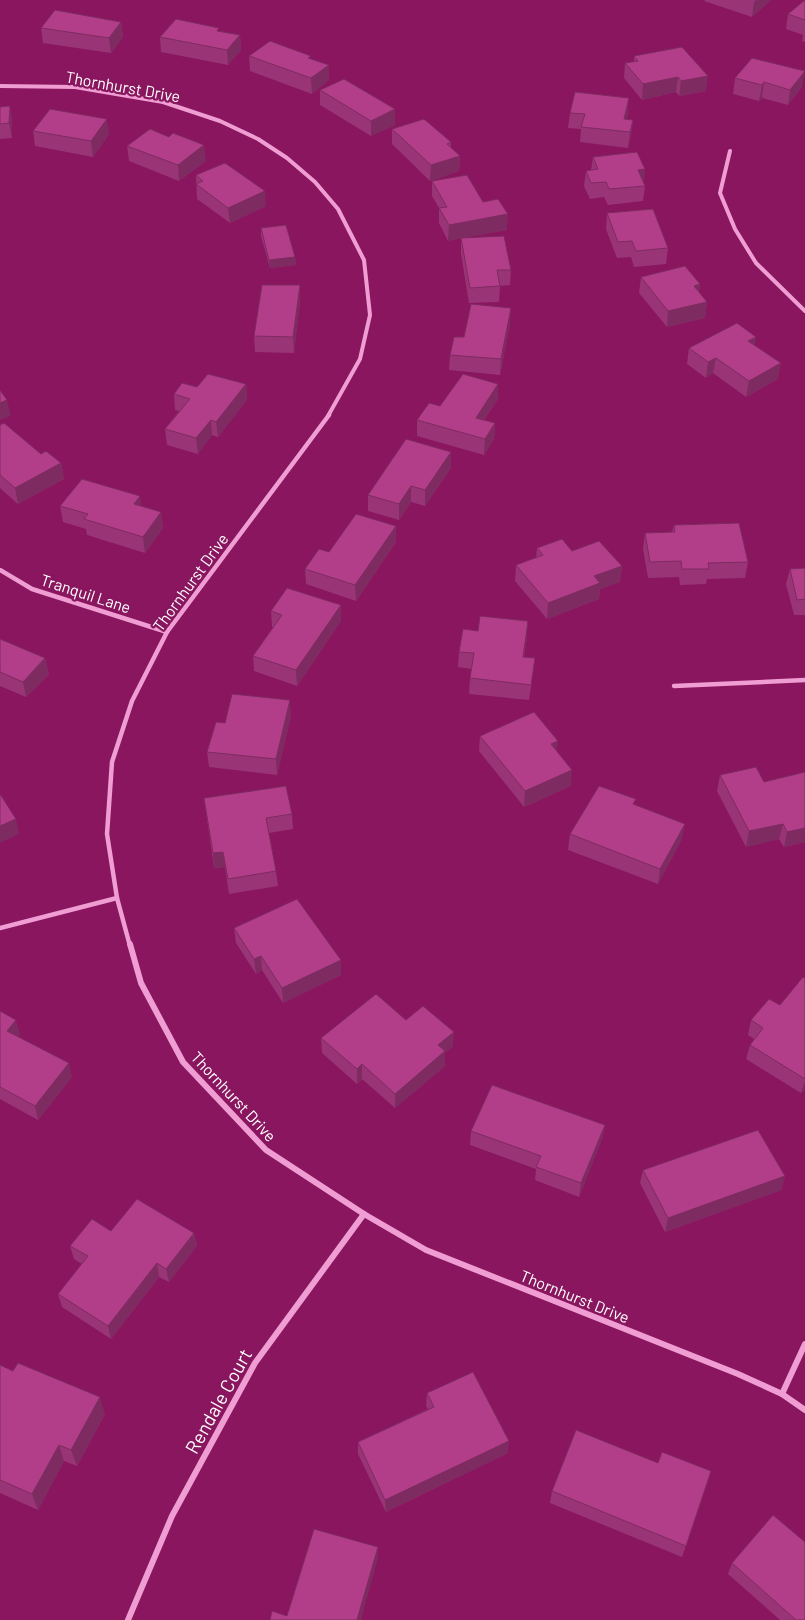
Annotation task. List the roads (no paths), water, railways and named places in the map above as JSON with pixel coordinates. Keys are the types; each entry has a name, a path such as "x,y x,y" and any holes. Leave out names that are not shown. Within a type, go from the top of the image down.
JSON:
{"street":[{"name":"Thornhurst Drive","path":"0,86 74,88 163,102 220,120 258,139 287,158 315,182 338,209 364,260 370,315 360,359 333,409 167,632 132,701 112,762 107,834 117,898 141,983 183,1062 266,1150 364,1214 426,1250 738,1374 782,1394 805,1410"},
{"path":"730,151 720,193 735,228 756,262 805,311"},
{"name":"Tranquil Lane","path":"0,570 32,589 167,632"},
{"path":"674,686 805,680"},
{"path":"0,928 117,898"},
{"name":"Rendale Court","path":"128,1620 172,1516 255,1363 364,1214"},
{"path":"782,1394 805,1344"}]}
